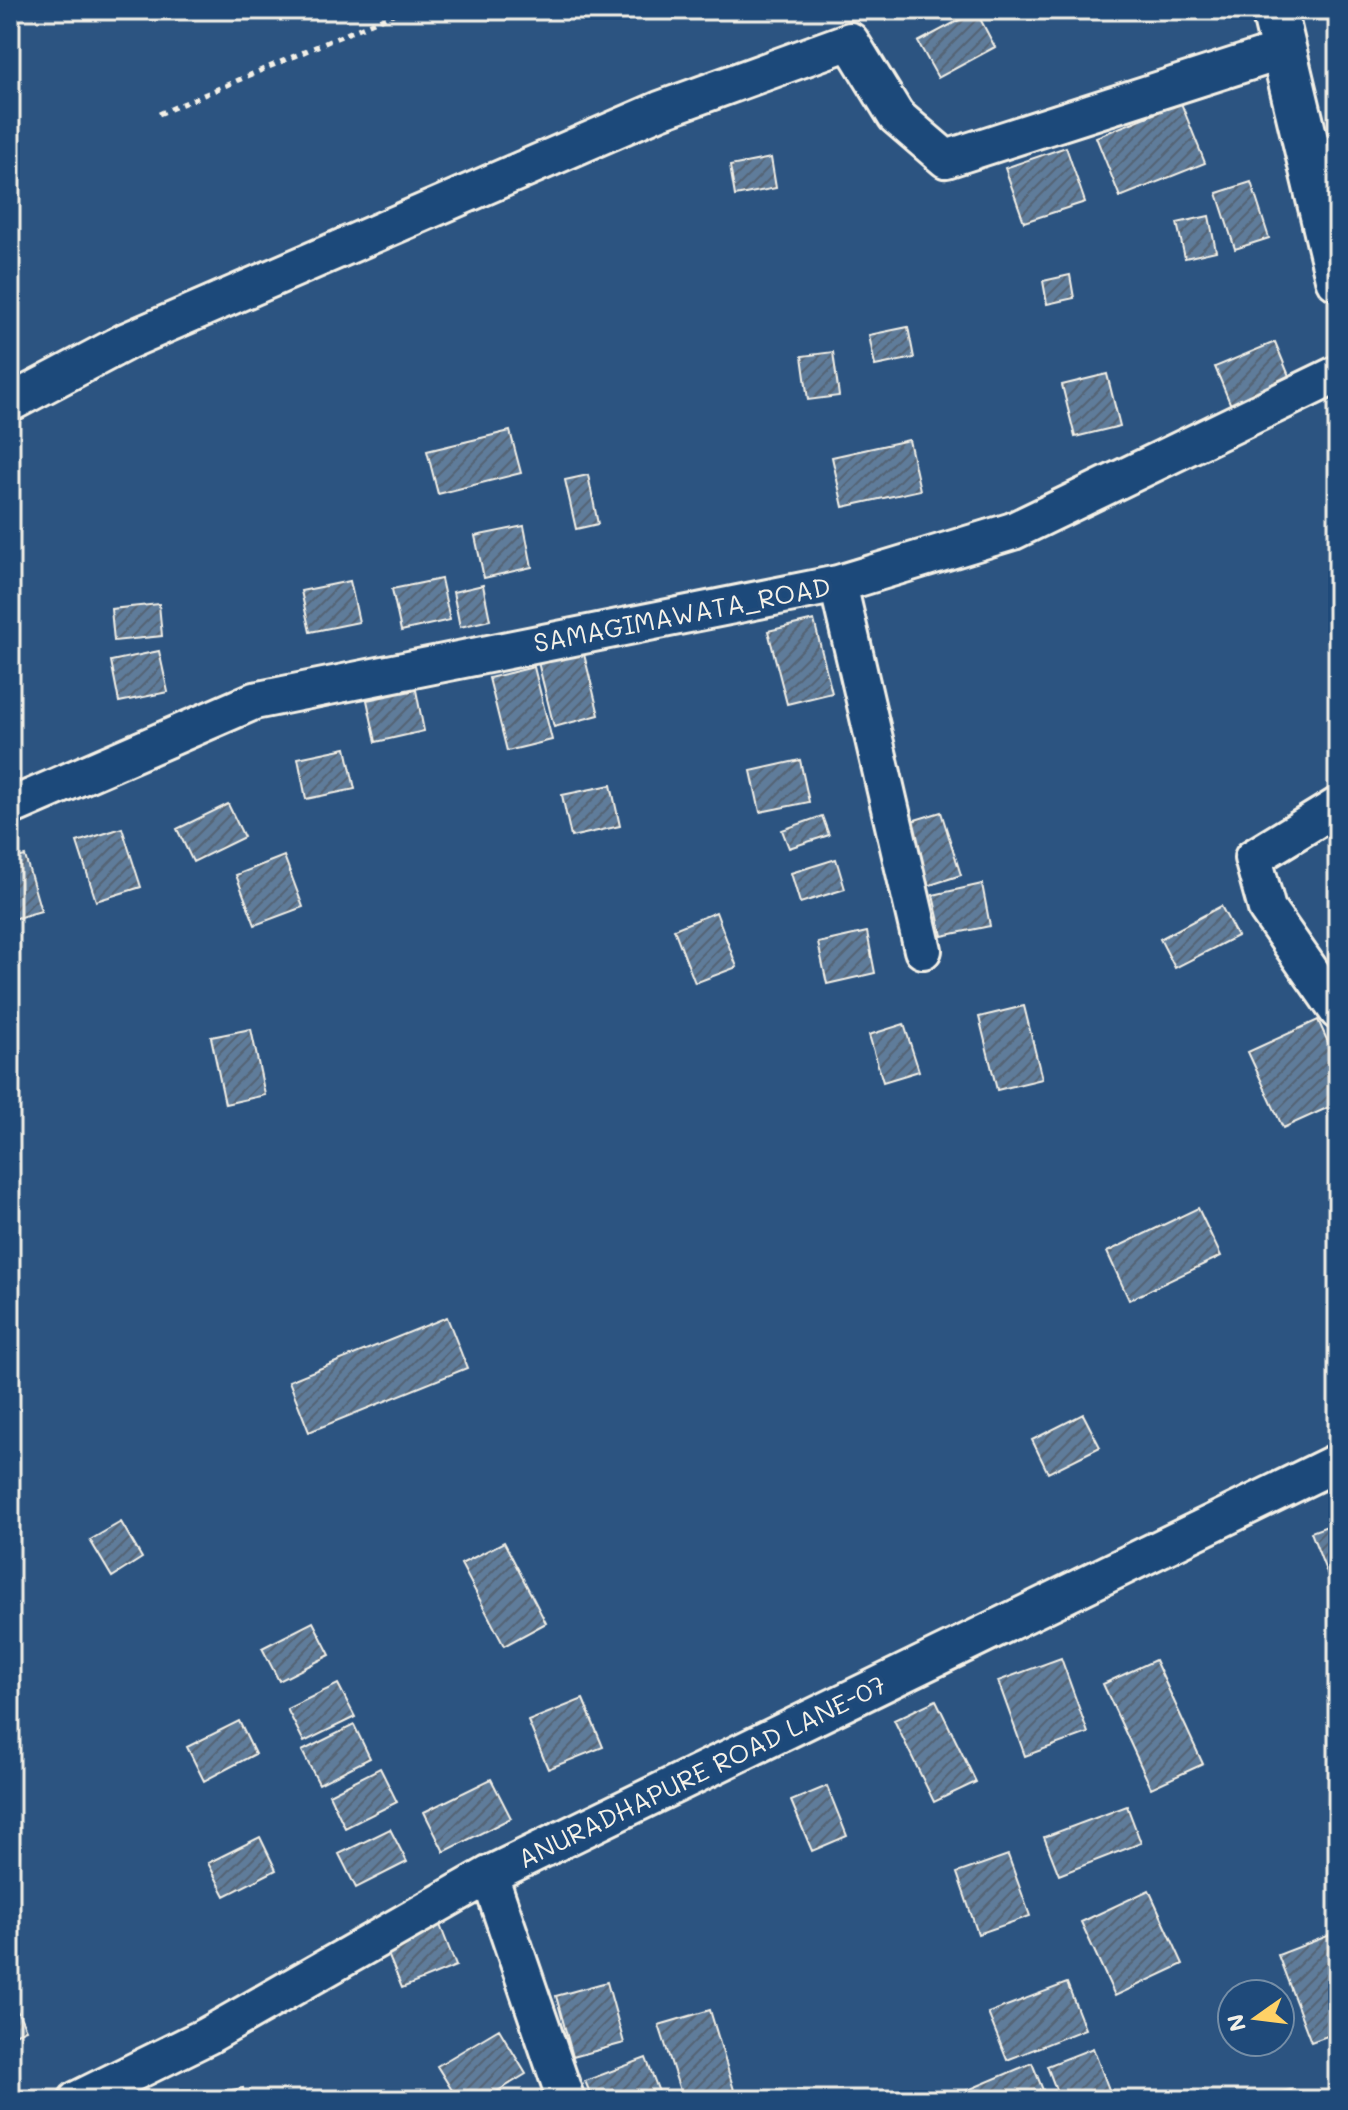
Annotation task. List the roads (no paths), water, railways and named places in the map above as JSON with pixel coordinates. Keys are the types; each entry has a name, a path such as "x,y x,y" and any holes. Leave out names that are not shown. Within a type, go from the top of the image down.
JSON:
{"highway":[{"path":"1278,30 1338,278"}],"street":[{"path":"10,403 127,341 660,110 850,41 896,116 946,159 1278,30"},
{"name":"SAMAGIMAWATA_ROAD","path":"10,807 254,701 838,584 1013,531 1338,374"},
{"path":"838,584 923,950"},
{"path":"1338,806 1253,858 1267,909 1338,1011"},
{"name":"ANURADHAPURE ROAD LANE-07","path":"77,2100 207,2036 489,1875 1338,1462"},
{"path":"489,1875 566,2100"}]}
